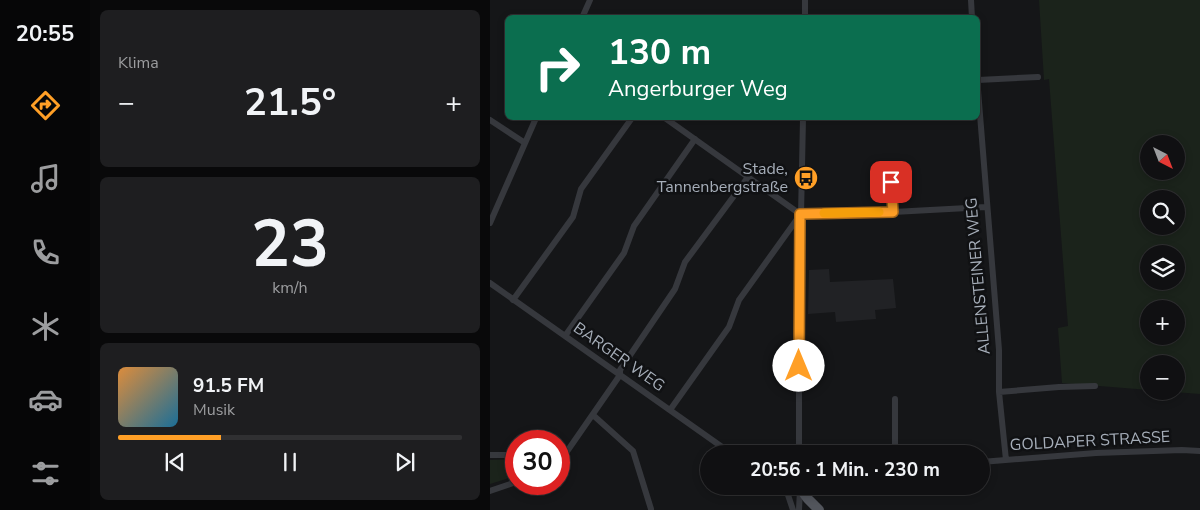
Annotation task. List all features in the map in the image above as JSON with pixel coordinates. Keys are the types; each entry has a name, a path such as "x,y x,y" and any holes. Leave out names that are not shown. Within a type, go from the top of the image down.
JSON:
{"main road":[{"path":"805,495 819,510"}],"street":[{"path":"583,15 590,0"},
{"path":"805,0 805,15"},
{"path":"971,0 972,15"},
{"path":"980,80 1038,77"},
{"name":"ALLENSTEINER WEG","path":"980,119 999,350 999,392 1006,460"},
{"path":"490,120 525,143"},
{"path":"490,223 535,120"},
{"path":"513,300 573,217 582,189 631,120"},
{"path":"668,120 800,214 986,207"},
{"path":"799,445 800,214 803,120"},
{"path":"565,336 624,253 634,226 695,139"},
{"path":"890,168 893,212"},
{"path":"570,444 620,375 620,370 675,289 685,262 748,177"},
{"path":"670,410 729,327 739,300 800,214"},
{"name":"BARGER WEG","path":"490,283 719,445"},
{"path":"999,392 1095,386"},
{"path":"895,399 895,445"},
{"path":"592,415 633,452 651,509"},
{"name":"GOLDAPER STRASSE","path":"990,461 1096,453 1200,451"},
{"path":"490,455 505,454"},
{"path":"490,491 505,486"},
{"path":"788,495 793,510"},
{"path":"799,510 800,495"}],"shaded area":[{"path":"1039,0 1200,0 1200,394 1185,393 1185,355 1140,355 1140,389 1062,383 1058,328 1068,326 1049,79 1044,80"},
{"path":"829,269 830,282 893,279 896,308 875,310 876,319 836,322 835,312 808,314 809,270"},
{"path":"505,459 505,479 490,484 490,460"}],"slow traffic":[{"path":"824,213 879,212"}],"place":[{"name":"Stade, Tannenbergstraße","path":"806,178"}],"route":[{"path":"799,366 800,214 893,212 891,182"}]}
